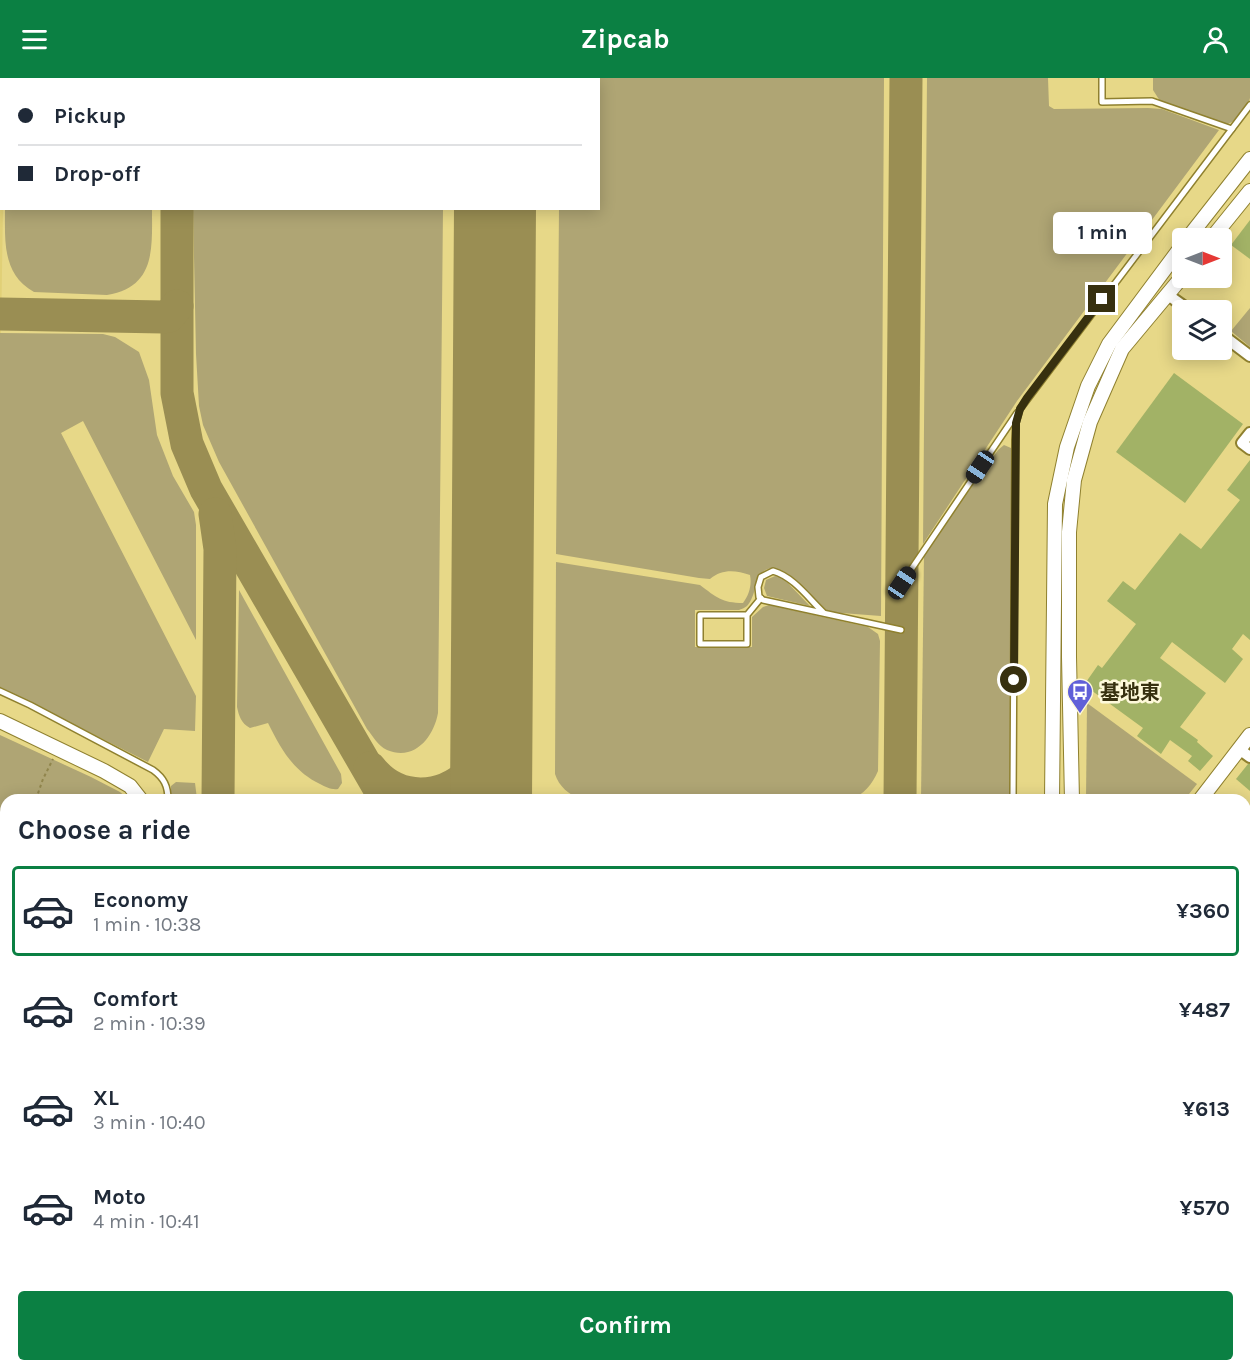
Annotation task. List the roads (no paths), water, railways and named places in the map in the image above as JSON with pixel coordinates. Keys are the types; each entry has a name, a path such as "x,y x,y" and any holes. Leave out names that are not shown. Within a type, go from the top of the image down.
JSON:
{"street":[{"path":"1196,228 1250,159"},
{"path":"1220,228 1250,191"},
{"path":"1052,794 1055,504 1067,447 1088,386 1109,344 1172,259"},
{"path":"1072,794 1069,532 1074,480 1090,422 1122,350 1173,288"},
{"path":"1168,295 1175,300"},
{"path":"1232,342 1250,356"},
{"path":"1250,433 1242,443 1250,449"},
{"path":"0,720 130,786 136,794"},
{"path":"1206,794 1245,753 1250,735"}],"lane":[{"path":"1102,78 1102,102 1152,101 1232,129"},
{"path":"902,583 1020,409 1250,105"},
{"path":"1013,794 1015,440 1020,409"},
{"path":"761,598 758,587 761,577 773,571 789,578 824,613"},
{"path":"761,598 901,630"},
{"path":"747,615 700,615 700,644 747,644 747,615 761,598"},
{"path":"0,691 153,770 161,775 166,783 167,794"}],"place":[{"name":"基地東","path":"1080,715"}]}
